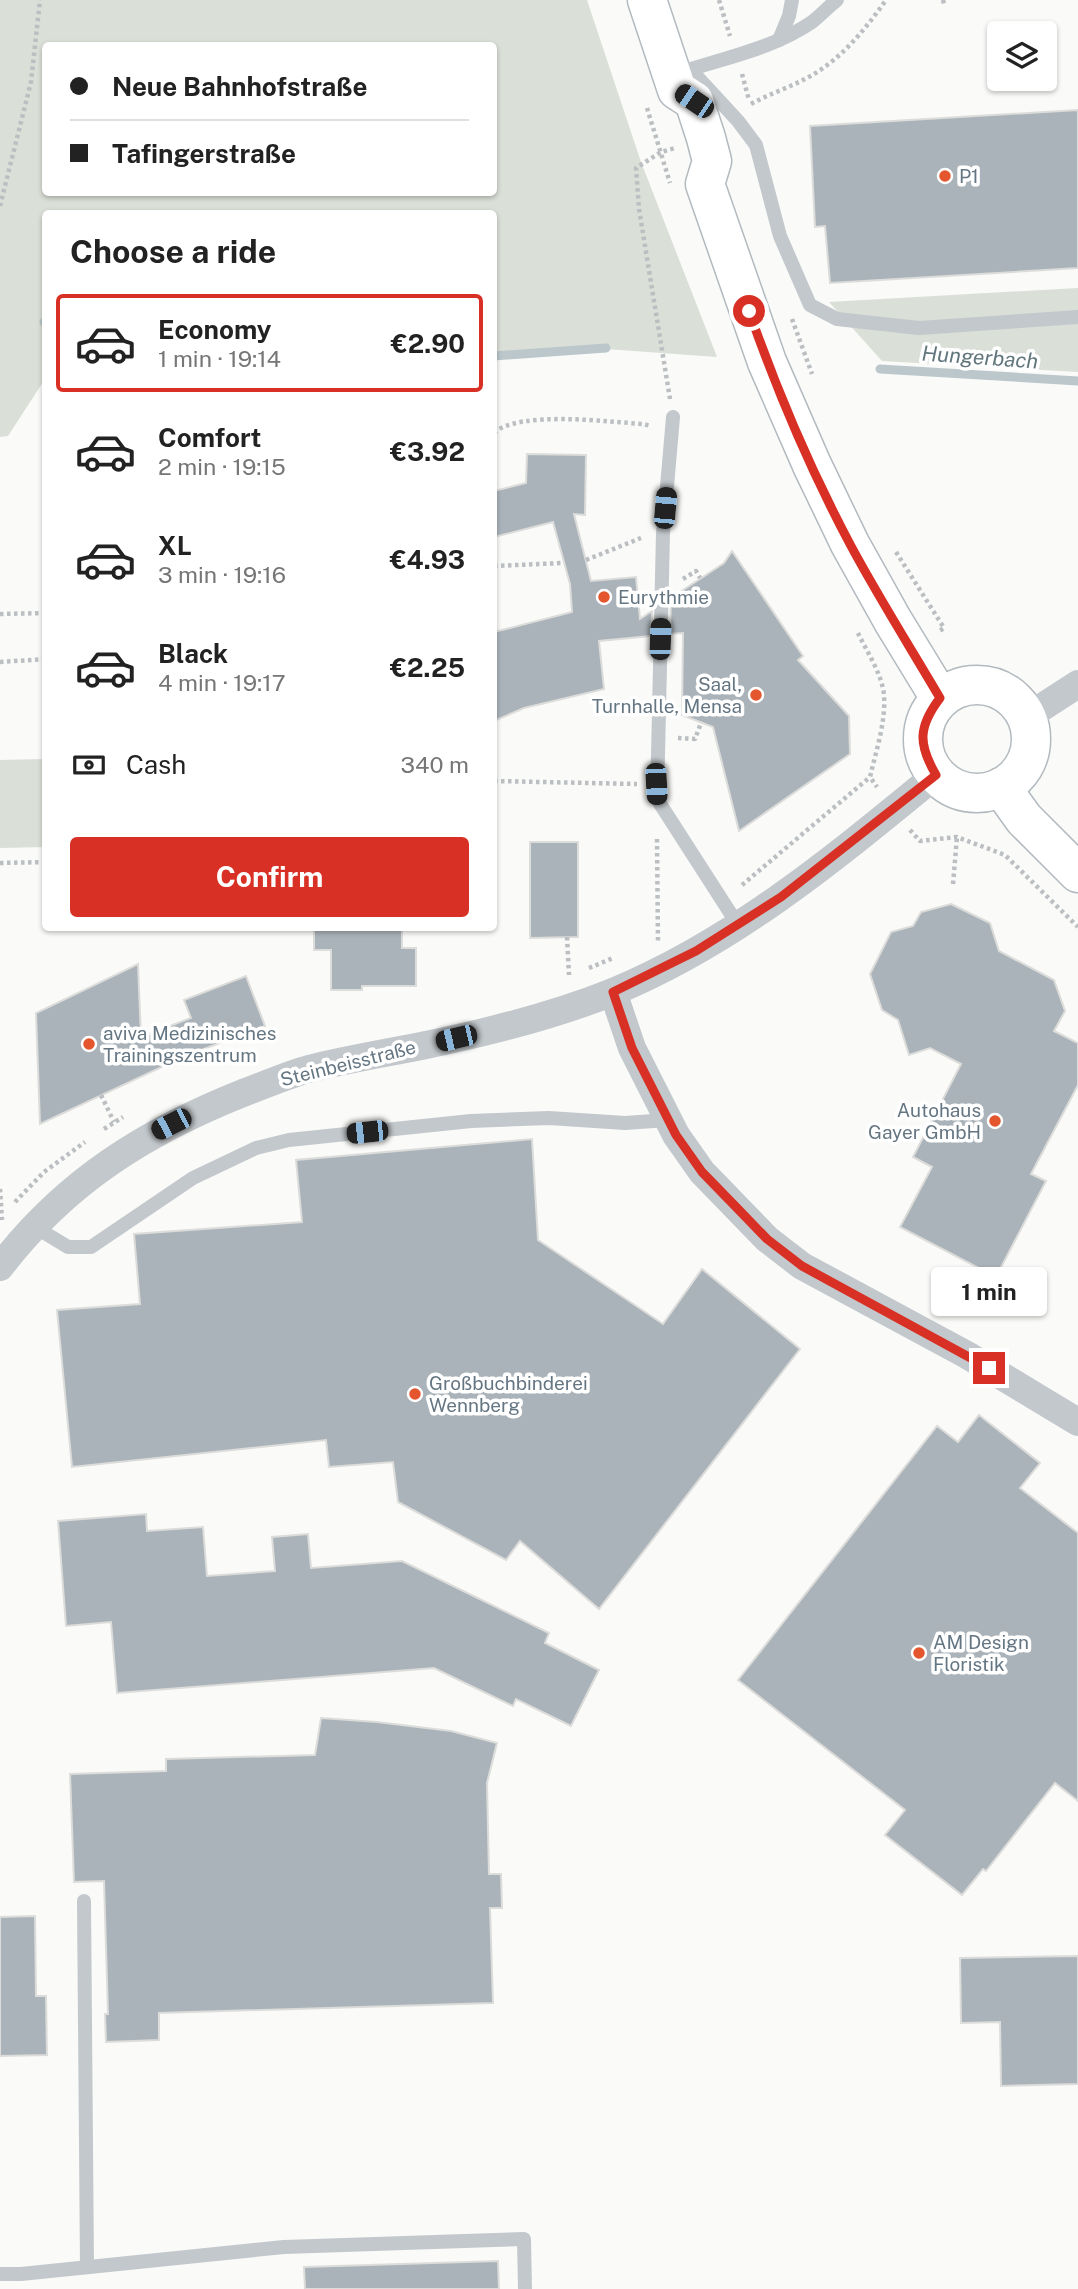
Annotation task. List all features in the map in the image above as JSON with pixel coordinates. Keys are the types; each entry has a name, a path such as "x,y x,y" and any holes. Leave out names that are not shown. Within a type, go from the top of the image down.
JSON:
{"main road":[{"path":"651,5 680,78 669,106 689,173 705,184 767,362 850,544 940,698"},
{"path":"978,684 998,689 1015,700 1027,717 1031,737 1028,758 1017,775 1001,787 984,792 966,792 950,786 936,775 925,757 922,736 927,715 940,698 958,688 978,684"},
{"path":"1001,787 1024,819 1078,873"}],"street":[{"path":"1027,717 1078,684"},
{"name":"Steinbeisstraße","path":"0,1267 35,1227 90,1176 171,1124 225,1100 309,1069 509,1026 613,992 663,969 781,897 936,775"},
{"path":"613,992 632,1048 668,1120 702,1172 767,1239 802,1266 967,1354 1078,1422"}],"lane":[{"path":"779,40 792,0"},
{"path":"680,78 779,40 812,22 837,0"},
{"path":"680,78 738,121 756,145 780,236 810,305 837,319 919,328 1078,317"},
{"path":"673,417 663,533 657,799 738,925"},
{"path":"35,1227 68,1247 91,1247 193,1178 256,1148 289,1140 471,1121 549,1118 625,1123 668,1120"},
{"path":"84,1901 87,2267"},
{"path":"0,2274 284,2247 524,2239 525,2289"}],"path":[{"path":"0,206 31,82 40,0"},
{"path":"719,0 722,12"},
{"path":"738,121 750,105 828,65 856,39 886,0"},
{"path":"661,152 636,168 639,209 673,417"},
{"path":"791,316 813,376"},
{"path":"497,430 529,420 579,420 643,424 671,433"},
{"path":"586,559 652,534 663,533"},
{"path":"877,673 943,628 895,550"},
{"path":"497,566 563,563"},
{"path":"0,614 42,614"},
{"path":"0,662 42,659"},
{"path":"657,736 695,739 701,723"},
{"path":"721,901 870,778"},
{"path":"497,781 656,784"},
{"path":"657,799 657,939 663,969"},
{"path":"893,810 920,841 957,837 1004,855 1078,927"},
{"path":"953,884 957,837"},
{"path":"0,863 42,862"},
{"path":"646,943 665,934"},
{"path":"567,937 569,975"},
{"path":"561,979 615,957"},
{"path":"101,1096 114,1122"},
{"path":"102,1130 125,1115"},
{"path":"12,1205 44,1172 91,1138"},
{"path":"0,1221 7,1212"}],"shaded area":[{"path":"0,0 587,0 641,162 717,357 606,349 497,357 497,210 42,210 42,384 8,436 0,437"},
{"path":"1078,288 1078,372 882,361 829,302"},
{"path":"42,759 42,847 0,848 0,760"}],"building":[{"name":"P1","path":"1078,110 1078,268 830,283 825,226 815,227 810,126"},
{"path":"527,454 586,455 585,515 574,514 591,581 636,577 640,619 652,611 651,636 599,641 604,689 524,708 497,720 497,631 572,612 570,584 553,522 497,536 497,490 526,483"},
{"name":"Saal, Turnhalle, Mensa","path":"732,551 803,656 798,660 849,716 850,754 739,831 713,727 682,715 683,633 670,634 671,598 724,563"},
{"path":"530,842 578,842 578,937 530,938"},
{"name":"Autohaus Gayer GmbH","path":"951,904 990,923 999,951 1054,980 1065,1011 1054,1031 1078,1043 1078,1085 1031,1174 1046,1181 996,1277 900,1227 932,1167 913,1157 961,1064 930,1048 909,1055 898,1020 882,1010 870,974 891,932 913,926 921,912"},
{"path":"314,931 402,931 402,948 416,948 416,986 362,986 362,990 331,990 331,950 314,950"},
{"name":"aviva Medizinisches Trainingszentrum","path":"138,964 141,1037 191,1018 184,1000 246,976 265,1026 198,1051 199,1055 170,1067 170,1063 40,1124 36,1013"},
{"name":"Großbuchbinderei Wennberg","path":"532,1139 538,1240 663,1324 702,1269 800,1349 599,1609 520,1541 506,1560 398,1502 393,1462 329,1467 326,1440 72,1467 57,1310 140,1304 134,1234 302,1222 296,1160"},
{"name":"AM Design Floristik","path":"979,1415 1040,1463 1020,1488 1078,1533 1078,1801 1055,1783 986,1871 983,1869 962,1895 885,1835 905,1810 738,1680 937,1426 958,1442"},
{"path":"146,1514 147,1531 203,1527 207,1576 275,1571 272,1537 308,1534 311,1568 402,1561 549,1633 545,1643 599,1670 571,1726 516,1699 513,1706 434,1668 117,1693 111,1622 66,1626 58,1521"},
{"path":"321,1718 451,1731 497,1743 487,1783 489,1874 501,1874 502,1908 490,1908 493,2003 159,2013 159,2040 106,2042 105,2014 108,2014 104,1881 74,1882 70,1774 166,1771 166,1759 315,1755"},
{"path":"35,1916 36,1996 46,1996 47,2055 0,2056 0,1917"},
{"path":"1078,1956 1078,2084 1001,2086 1000,2022 961,2023 960,1958"},
{"path":"498,2261 499,2289 305,2289 304,2267"}],"waterway":[{"name":"Hungerbach","path":"497,356 606,348"},
{"name":"Hungerbach","path":"880,369 1078,381"}],"place":[{"name":"P1","path":"945,176"},
{"name":"Eurythmie","path":"604,597"},
{"name":"Saal, Turnhalle, Mensa","path":"756,695"},
{"name":"aviva Medizinisches Trainingszentrum","path":"89,1044"},
{"name":"Autohaus Gayer GmbH","path":"995,1121"},
{"name":"Großbuchbinderei Wennberg","path":"415,1394"},
{"name":"AM Design Floristik","path":"919,1653"}],"route":[{"path":"749,311 767,362 850,544 940,698 927,715 922,736 925,757 936,775 781,897 696,951 613,992 632,1048 676,1135 702,1172 767,1239 802,1266 989,1368"}]}
